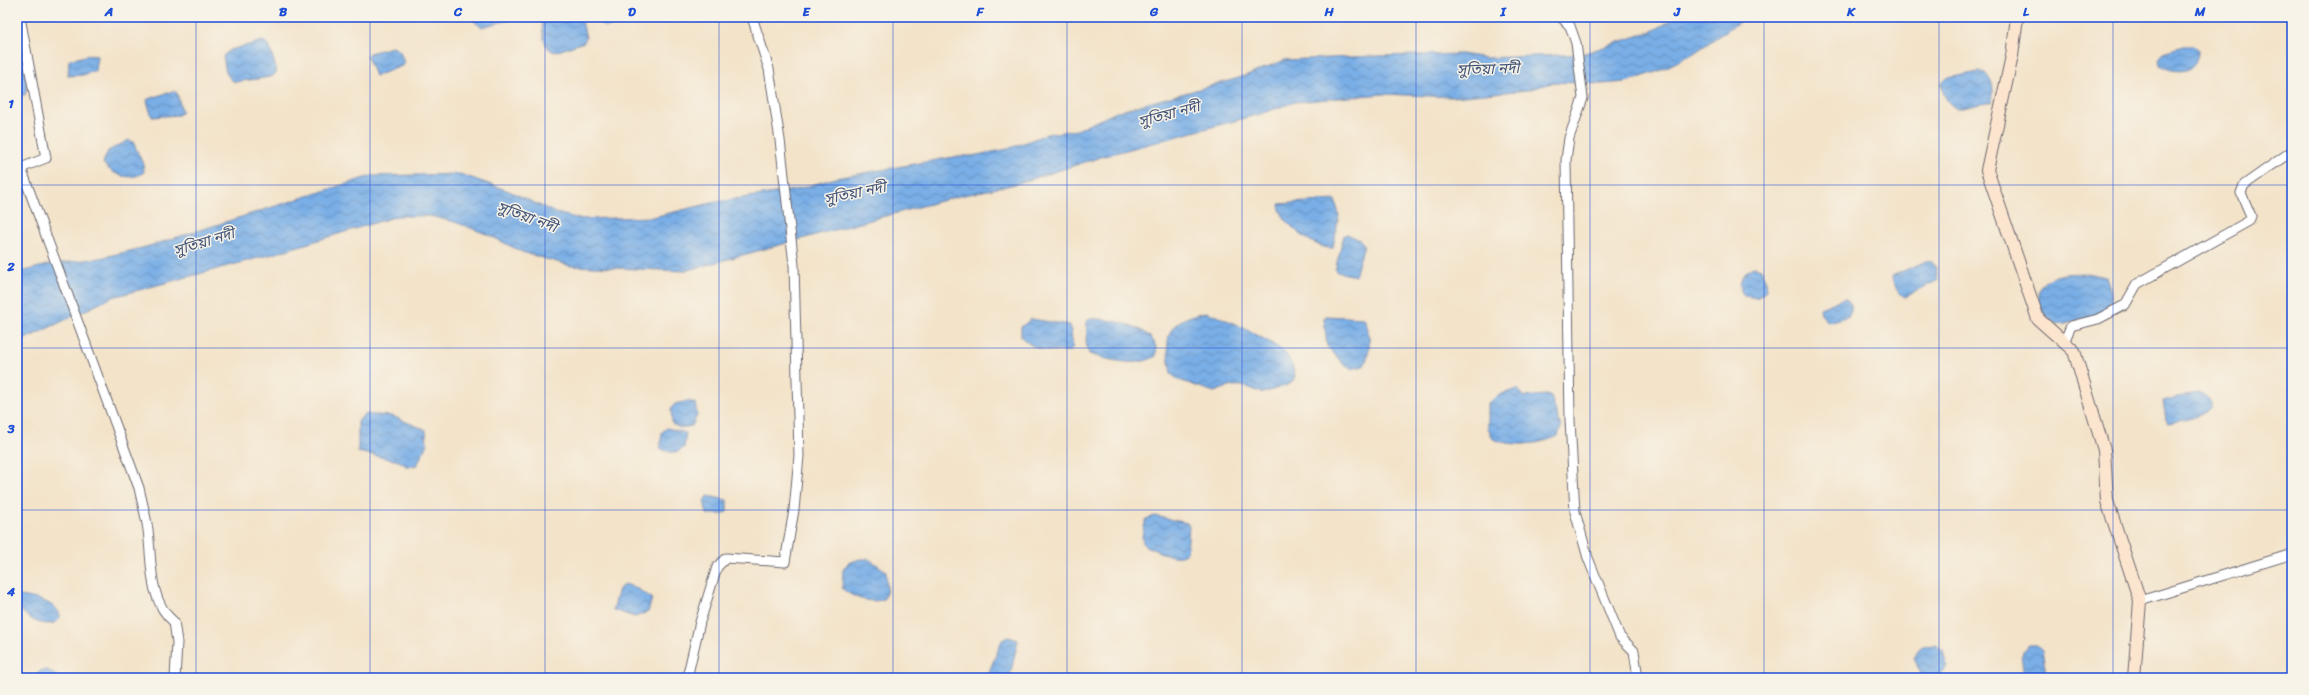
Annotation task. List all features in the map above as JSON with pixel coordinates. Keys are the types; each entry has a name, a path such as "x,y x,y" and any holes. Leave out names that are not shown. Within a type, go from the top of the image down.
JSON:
{"street":[{"path":"20,17 46,158 20,168 139,488 148,528 155,591 164,614 174,622 177,642 175,678"},
{"path":"687,678 700,622 717,567 726,558 785,562 794,510 799,456 794,265 780,140 769,69 752,17"},
{"path":"1561,17 1570,26 1576,43 1583,98 1569,138 1566,160 1570,420 1575,512 1588,558 1620,637 1634,652 1638,678"},
{"path":"2017,17 2012,56 1987,170 2038,319 2074,351 2104,450 2107,500 2140,601 2134,678"},
{"path":"2064,342 2071,326 2098,319 2125,306 2137,284 2249,221 2251,216 2241,193 2244,185 2292,151"},
{"path":"2140,601 2292,554"}],"water":[{"path":"474,17 522,17 481,27 475,22"},
{"path":"542,17 581,17 586,38 584,42 555,52 550,50 547,47 544,38"},
{"path":"598,17 646,17 605,27 599,23"},
{"name":"সুতিয়া নদী","path":"1676,17 1746,17 1694,53 1659,71 1626,82 1602,84 1555,82 1527,90 1453,97 1383,94 1295,102 1260,114 1104,156 1016,184 959,196 684,271 571,266 522,252 489,235 455,222 430,216 397,216 273,254 113,297 17,343 17,273 47,265 100,258 146,247 371,176 460,174 509,191 556,213 580,219 653,217 716,202 794,190 836,178 959,156 972,156 1008,149 1047,134 1077,130 1119,111 1239,78 1285,60 1461,54 1486,58 1582,54 1653,31"},
{"path":"263,41 269,45 276,68 276,73 271,77 235,82 229,78 223,56 230,50"},
{"path":"17,45 21,47 28,84 25,95 17,95"},
{"path":"2183,46 2194,46 2198,51 2197,59 2194,65 2185,70 2179,71 2159,65 2158,59 2163,52"},
{"path":"393,47 400,51 404,63 402,66 375,76 367,56 369,53"},
{"path":"90,55 97,56 95,71 83,75 68,76 69,60"},
{"path":"1979,72 1988,76 1992,83 1992,102 1957,109 1950,104 1943,91 1942,83 1947,78"},
{"path":"173,91 177,93 182,112 179,115 152,117 147,101 148,99"},
{"path":"129,140 133,142 143,164 144,172 139,175 128,177 116,174 103,163 108,151"},
{"path":"1335,200 1339,215 1333,248 1317,244 1300,234 1285,219 1279,204"},
{"path":"1347,234 1360,240 1364,245 1355,276 1337,272 1335,270 1344,235"},
{"path":"1926,261 1932,262 1936,267 1938,280 1905,297 1896,288 1892,276"},
{"path":"1755,267 1761,269 1766,282 1767,290 1757,298 1744,296 1741,288 1744,274 1750,268"},
{"path":"2086,273 2106,277 2110,287 2111,296 2107,307 2096,314 2067,324 2058,324 2050,320 2045,315 2040,303 2039,296 2042,284 2051,277 2066,274"},
{"path":"1845,298 1851,306 1849,316 1828,322 1821,314 1820,308"},
{"path":"1205,312 1246,329 1270,342 1284,352 1291,364 1295,377 1291,383 1262,393 1243,386 1228,387 1214,392 1179,380 1171,374 1168,350 1170,333 1174,326 1181,321"},
{"path":"1326,316 1364,318 1368,329 1369,348 1364,366 1351,369 1344,365 1327,346 1324,319"},
{"path":"1031,319 1070,325 1073,347 1070,351 1050,350 1037,348 1026,342 1021,337 1021,327"},
{"path":"1089,319 1109,320 1133,326 1143,331 1151,338 1156,346 1156,356 1140,362 1123,362 1105,359 1089,354 1086,345 1087,322"},
{"path":"1518,389 1523,397 1547,395 1551,397 1561,427 1558,436 1543,441 1526,444 1501,442 1493,439 1488,429 1488,403 1501,394"},
{"path":"2201,394 2209,400 2211,409 2186,420 2169,423 2166,420 2163,401 2177,397"},
{"path":"688,401 695,403 697,415 692,426 680,428 672,424 671,408 675,404"},
{"path":"364,414 392,416 426,430 427,444 417,465 408,467 399,461 358,452 358,422"},
{"path":"667,428 686,433 684,448 672,452 660,448 662,432"},
{"path":"708,496 727,500 727,512 724,514 707,514 704,500"},
{"path":"1155,516 1187,523 1189,526 1187,552 1183,555 1173,556 1161,553 1145,546 1142,536 1146,519"},
{"path":"860,559 869,559 886,571 887,589 884,599 873,601 862,599 851,595 842,588 843,570 848,563"},
{"path":"625,584 634,587 652,598 648,612 635,617 613,610 619,589"},
{"path":"21,596 39,600 51,605 59,612 60,616 58,620 49,624 35,621 27,616 20,608 19,598"},
{"path":"1008,637 1018,640 1010,676 1009,678 991,678 989,672 1002,640"},
{"path":"1935,645 1943,650 1947,666 1942,672 1936,675 1921,674 1914,658 1917,650 1923,646"},
{"path":"2030,646 2037,646 2042,651 2047,678 2024,678 2021,654"},
{"path":"47,670 60,678 33,678 40,671"}]}
